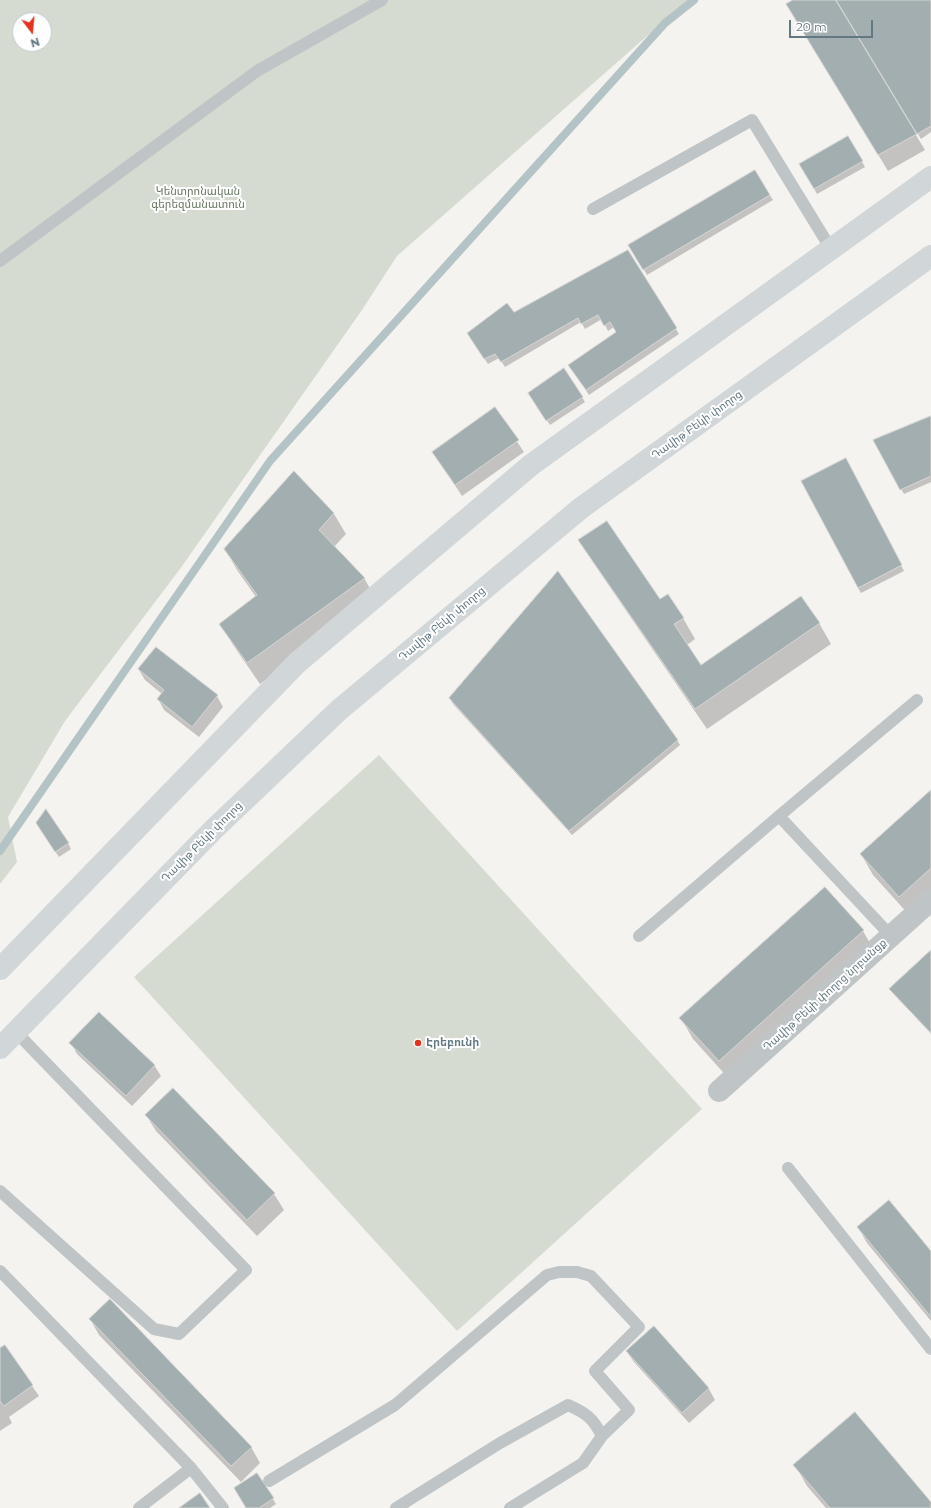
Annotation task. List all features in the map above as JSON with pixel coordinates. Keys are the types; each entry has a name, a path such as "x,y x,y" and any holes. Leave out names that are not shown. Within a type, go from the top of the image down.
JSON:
{"main road":[{"path":"0,969 297,663 531,465 931,177"},
{"name":"Դավիթ Բեկի փողոց","path":"0,1048 212,831 345,705 581,508 931,256"}],"street":[{"name":"Դավիթ Բեկի փողոց նրբանցք","path":"719,1091 931,900"}],"lane":[{"path":"0,261 257,72 382,0"},
{"path":"593,209 752,120 831,249"},
{"path":"639,936 917,700"},
{"path":"779,816 891,936"},
{"path":"0,1191 154,1329 179,1334 246,1270 16,1032"},
{"path":"788,1168 931,1349"},
{"path":"0,1271 191,1468 223,1508"},
{"path":"269,1480 395,1405 548,1276 559,1272 577,1272 591,1276 639,1327 595,1372 629,1410 602,1436 583,1463 510,1508"},
{"path":"396,1508 500,1443 568,1405 584,1412 595,1423 602,1436"},
{"path":"139,1508 191,1468"}],"green space":[{"name":"Կենտրոնական գերեզմանատուն","path":"0,0 688,0 397,256 362,310 180,569 65,721 8,817 17,862 0,884"},
{"name":"Էրեբունի","path":"379,755 702,1109 457,1331 134,977"}],"building":[{"path":"793,0 836,0 917,134 878,155 786,4"},
{"path":"836,0 931,0 931,126 917,134"},
{"path":"848,136 863,161 814,189 799,164"},
{"path":"755,170 770,195 643,270 628,245"},
{"path":"628,250 677,328 586,390 568,365 616,332 610,322 604,326 598,315 581,324 578,318 501,362 495,354 484,359 467,333 507,303 514,312"},
{"path":"564,368 583,397 546,421 528,393"},
{"path":"495,407 519,440 455,485 432,452"},
{"path":"931,416 931,476 900,490 873,440"},
{"path":"846,458 902,565 858,588 801,481"},
{"path":"294,471 334,513 319,530 365,578 247,663 219,624 257,595 224,549"},
{"path":"607,521 660,599 668,594 684,618 674,624 701,665 801,596 820,623 695,709 578,540"},
{"path":"558,571 678,740 569,831 449,698"},
{"path":"156,647 218,695 192,727 157,699 164,690 138,669"},
{"path":"931,790 931,868 899,897 860,854"},
{"path":"46,809 69,843 55,852 36,823"},
{"path":"825,887 864,930 719,1061 679,1018"},
{"path":"931,950 931,1033 889,989"},
{"path":"99,1012 155,1065 126,1096 69,1043"},
{"path":"173,1088 275,1193 247,1220 145,1115"},
{"path":"889,1200 931,1251 931,1317 857,1227"},
{"path":"110,1299 252,1447 231,1466 89,1319"},
{"path":"654,1326 709,1388 682,1413 626,1351"},
{"path":"5,1345 33,1385 4,1406 0,1401 0,1348"},
{"path":"855,1412 931,1502 931,1508 830,1508 793,1465"},
{"path":"257,1473 274,1498 259,1508 246,1508 234,1488"},
{"path":"200,1493 210,1508 179,1508"}],"waterway":[{"path":"0,851 270,461 665,23 694,0"}],"place":[{"name":"Էրեբունի","path":"418,1043"}]}
